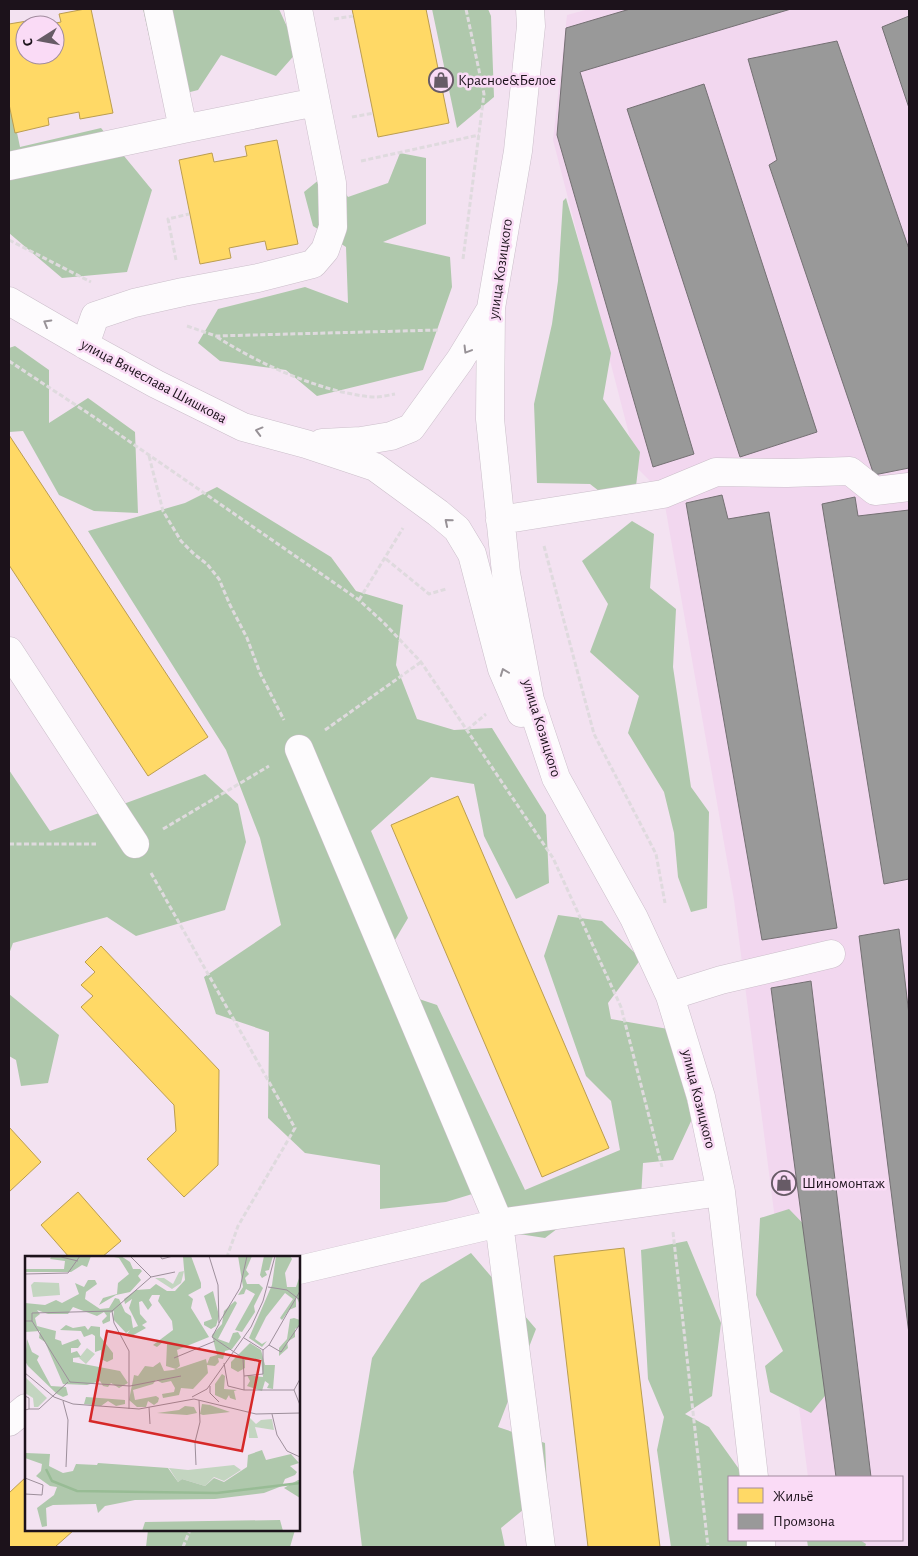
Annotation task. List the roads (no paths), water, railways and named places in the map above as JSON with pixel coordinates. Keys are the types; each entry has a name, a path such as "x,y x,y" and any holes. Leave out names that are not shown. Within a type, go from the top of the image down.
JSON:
{"street":[{"path":"158,9 183,129"},
{"path":"85,345 94,316 183,292 258,278 313,264 324,250 332,227 332,183 298,9"},
{"name":"улица Козицкого","path":"530,9 531,26 518,151 492,308 490,419 506,574 530,700 556,778 634,918 670,996 701,1097 721,1192 754,1476"},
{"path":"9,166 316,102"},
{"name":"улица Вячеслава Шишкова","path":"9,301 156,384 242,427 306,444"},
{"path":"306,444 361,441 391,436 411,428 460,360 492,308"},
{"path":"306,444 375,467 457,530 472,554 502,669 532,737 556,778"},
{"path":"500,520 663,494 716,472 787,473 850,471 875,491 909,487"},
{"path":"9,651 135,844"},
{"path":"299,749 499,1223 541,1547"},
{"path":"670,996 721,980 831,954"},
{"path":"300,1270 499,1223 721,1192"},
{"path":"9,1422 25,1409"}],"place":[{"name":"Красное&Белое","path":"441,80"},
{"name":"Шиномонтаж","path":"784,1183"}]}
